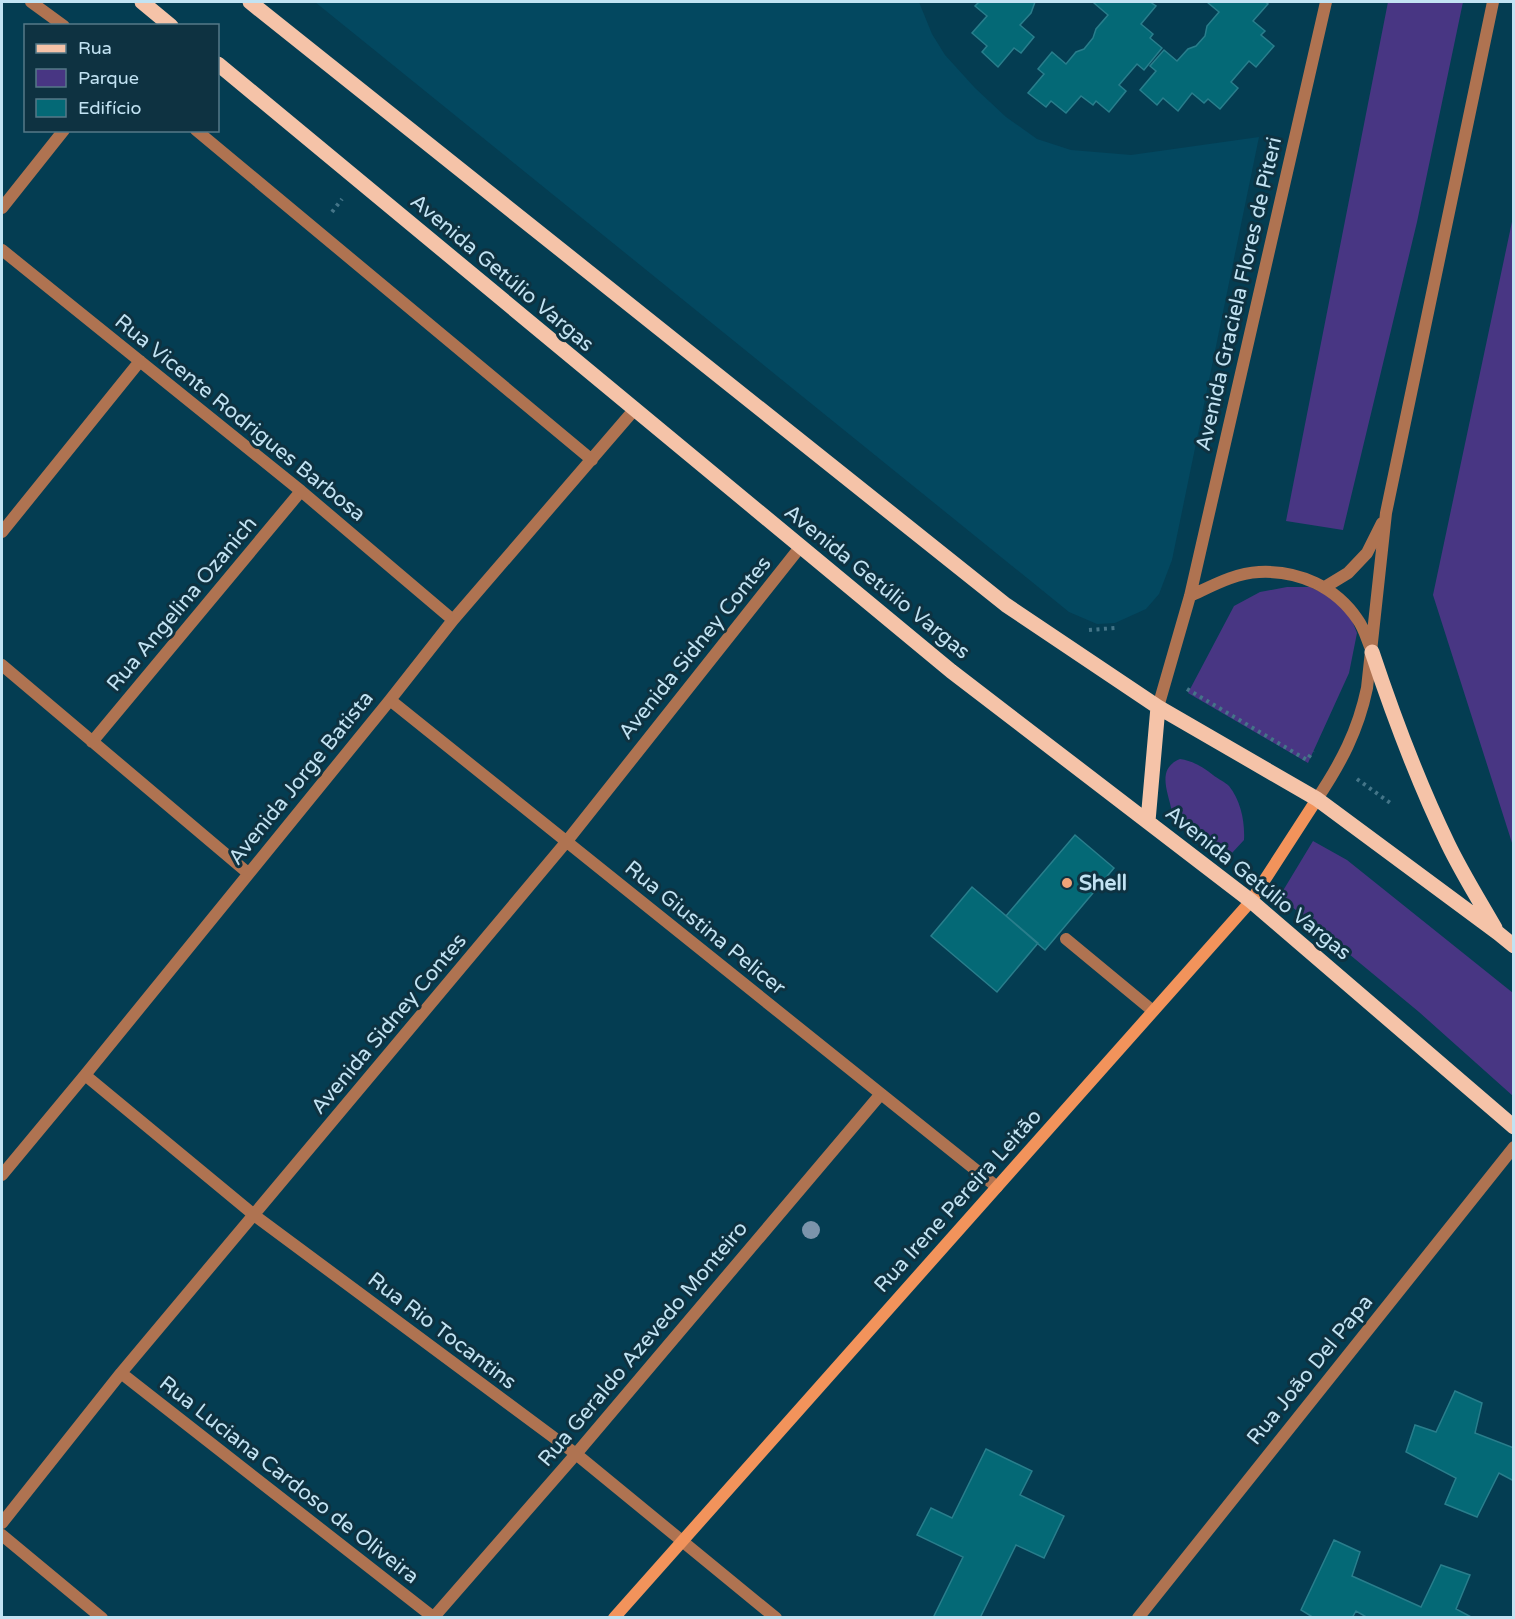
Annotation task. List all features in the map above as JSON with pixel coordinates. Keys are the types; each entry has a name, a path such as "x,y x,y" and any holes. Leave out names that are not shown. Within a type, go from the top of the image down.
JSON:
{"main road":[{"path":"142,2 169,24"},
{"path":"250,2 1006,605 1158,707 1317,799 1514,946"},
{"name":"Avenida Getúlio Vargas","path":"219,65 634,411 951,670 1251,901 1514,1126"},
{"path":"1372,652 1398,728 1422,787 1449,846 1498,933"},
{"path":"1148,821 1158,707"}],"street":[{"path":"31,2 61,24"},
{"name":"Avenida Graciela Flores de Piteri","path":"1158,707 1190,596 1326,2"},
{"path":"1317,799 1339,767 1361,714 1372,652 1386,513 1493,2"},
{"path":"2,208 62,132"},
{"path":"198,132 591,460"},
{"name":"Rua Vicente Rodrigues Barbosa","path":"2,250 302,491 453,620"},
{"path":"2,532 140,361"},
{"name":"Avenida Jorge Batista","path":"2,1174 85,1075 453,620 634,411"},
{"name":"Rua Angelina Ozanich","path":"92,742 302,491"},
{"path":"1325,587 1348,573 1367,553 1386,513"},
{"name":"Avenida Sidney Contes","path":"2,1523 121,1373 567,841 801,546"},
{"path":"1190,596 1225,580 1259,572 1294,575 1325,587 1345,603 1359,621 1372,652"},
{"path":"2,665 248,873"},
{"name":"Rua Giustina Pelicer","path":"390,700 997,1187"},
{"name":"Rua Irene Pereira Leitão","path":"614,1617 1251,901 1317,799"},
{"path":"1066,939 1153,1011"},
{"name":"Rua Rio Tocantins","path":"85,1075 254,1215 576,1454 776,1617"},
{"name":"Rua Geraldo Azevedo Monteiro","path":"433,1617 576,1454 880,1095"},
{"name":"Rua João Del Papa","path":"1138,1617 1514,1147"},
{"name":"Rua Luciana Cardoso de Oliveira","path":"121,1373 433,1617"},
{"path":"2,1535 102,1617"}],"path":[{"path":"316,231 358,180"},
{"path":"1084,631 1115,628"},
{"path":"1190,682 1186,689 1307,760 1313,751"},
{"path":"1354,777 1393,805"}],"shaded area":[{"path":"315,2 919,2 932,34 945,55 1006,117 1037,139 1071,150 1131,155 1259,137 1172,560 1159,594 1146,609 1115,623 1097,624 1069,612"}],"green space":[{"path":"1388,2 1463,2 1417,222 1343,530 1286,521"},
{"path":"1513,217 1513,846 1433,595"},
{"path":"1287,587 1310,587 1333,598 1349,613 1357,633 1349,673 1308,763 1188,693 1234,606 1260,592"},
{"path":"1180,759 1202,767 1227,785 1237,798 1243,819 1244,840 1232,853 1224,853 1172,812 1166,789 1166,775 1173,763"},
{"path":"1313,841 1347,860 1513,993 1513,1096 1419,1012 1291,906 1281,894"}],"building":[{"path":"979,2 1035,2 1031,13 1020,25 1034,37 1021,53 1014,48 998,67 982,52 987,46 972,33 987,16 975,6"},
{"path":"1095,2 1150,2 1156,6 1141,24 1153,34 1150,38 1162,48 1144,70 1137,64 1119,85 1126,91 1109,112 1096,101 1093,105 1081,96 1066,113 1051,101 1046,107 1028,93 1044,74 1038,69 1052,52 1066,64 1076,52 1084,49 1108,15"},
{"path":"1207,2 1265,2 1268,4 1253,21 1265,31 1261,35 1274,46 1256,67 1249,61 1231,82 1238,88 1220,109 1208,99 1204,103 1192,93 1178,111 1163,98 1157,105 1140,90 1156,71 1150,66 1164,50 1177,61 1205,36 1207,26 1219,12"},
{"name":"Shell","path":"1075,835 1114,868 1045,950 1006,916"},
{"path":"972,887 1038,943 997,992 931,936"},
{"path":"1455,1391 1482,1403 1475,1433 1514,1448 1514,1481 1499,1473 1477,1517 1445,1504 1456,1478 1406,1452 1415,1425 1436,1432"},
{"path":"986,1449 1032,1471 1020,1495 1064,1516 1044,1558 1016,1545 981,1616 985,1618 933,1618 963,1557 917,1535 931,1508 952,1518"},
{"path":"1334,1540 1360,1552 1352,1576 1421,1607 1441,1565 1470,1575 1456,1609 1473,1618 1368,1618 1356,1611 1352,1618 1314,1618 1301,1610"}],"place":[{"name":"Shell","path":"1067,883"}]}
